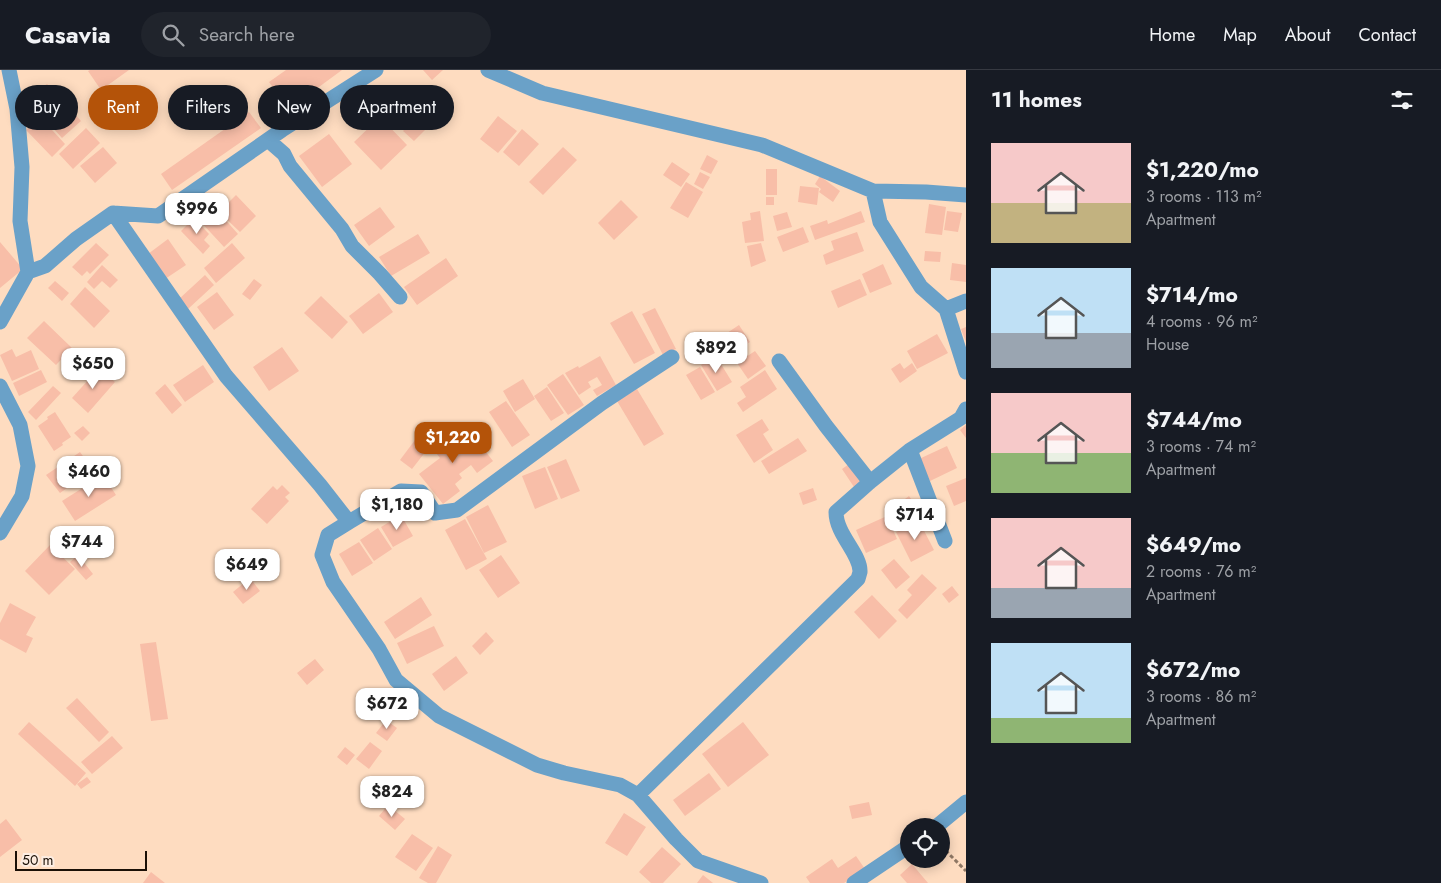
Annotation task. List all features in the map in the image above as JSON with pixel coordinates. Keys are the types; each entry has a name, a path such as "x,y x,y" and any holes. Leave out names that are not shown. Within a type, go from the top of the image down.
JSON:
{"street":[{"path":"0,322 28,272 20,221 22,167 17,109 9,70"},
{"path":"28,272 45,266 113,213 158,216 268,140 376,70"},
{"path":"488,70 542,93 762,145 873,191 966,195"},
{"path":"268,140 284,154 290,166 342,229 352,246 400,297"},
{"path":"873,191 880,222 921,287 946,309 966,372"},
{"path":"113,213 226,376 320,485 349,522"},
{"path":"946,309 966,301"},
{"path":"672,357 602,403 456,510 435,512 420,492 401,491 328,534 322,555 333,582 379,649 396,680 439,716 536,765 620,785 638,794 698,862 761,883"},
{"path":"779,360 826,426 870,482"},
{"path":"0,386 20,425 28,466 22,496 0,533"},
{"path":"638,794 858,580 860,572 859,563 840,529 836,520 836,512 910,450 961,418 966,409"},
{"path":"910,450 944,541"},
{"path":"946,818 966,802"},
{"path":"854,883 900,852"}],"path":[{"path":"950,855 966,871"}],"building":[{"path":"129,70 108,85 98,85 88,71"},
{"path":"286,70 342,70 322,85 271,85 269,82"},
{"path":"423,70 443,70 432,80"},
{"path":"248,113 258,124 258,130 172,190 161,174 223,130 248,130"},
{"path":"498,116 517,131 498,153 480,139"},
{"path":"86,128 100,143 73,169 59,154"},
{"path":"522,129 539,144 519,166 503,152"},
{"path":"26,130 52,130 65,144 52,157"},
{"path":"55,130 71,130 62,138"},
{"path":"366,130 393,130 407,145 381,170 354,142"},
{"path":"404,130 425,130 414,141"},
{"path":"329,134 352,164 322,187 299,156"},
{"path":"103,147 117,163 95,183 80,166"},
{"path":"563,147 577,160 543,195 529,182"},
{"path":"707,155 718,161 711,174 700,169"},
{"path":"672,162 690,174 681,187 663,175"},
{"path":"766,169 777,169 777,195 766,195"},
{"path":"700,172 710,177 703,189 694,184"},
{"path":"820,176 840,191 833,202 819,192 821,189 815,184"},
{"path":"686,182 703,192 688,218 670,208"},
{"path":"800,186 819,188 817,205 798,202"},
{"path":"236,195 256,216 240,232 219,212"},
{"path":"766,197 774,197 774,205 766,205"},
{"path":"621,200 638,217 614,240 598,223"},
{"path":"929,204 946,207 942,235 925,233"},
{"path":"214,207 238,234 224,247 199,220"},
{"path":"380,207 395,227 369,246 354,225"},
{"path":"760,211 764,241 745,243 742,222 751,220 750,213"},
{"path":"861,211 865,222 815,240 810,226 827,220 828,224"},
{"path":"947,211 962,213 958,232 944,230"},
{"path":"787,212 792,227 777,231 773,216"},
{"path":"194,218 209,234 204,240 210,246 203,254 181,231"},
{"path":"803,227 809,242 783,252 777,237"},
{"path":"857,232 864,251 826,265 823,255 834,250 831,241"},
{"path":"418,234 430,253 391,276 379,257"},
{"path":"168,239 186,265 165,279 148,254"},
{"path":"0,242 23,269 0,288"},
{"path":"96,243 109,255 90,274 87,271 82,276 72,267"},
{"path":"232,243 245,258 216,283 204,268"},
{"path":"761,243 766,261 751,267 747,246"},
{"path":"925,251 941,252 940,262 924,261"},
{"path":"446,258 458,276 417,305 404,287"},
{"path":"952,263 966,265 966,282 950,280"},
{"path":"883,264 892,284 870,293 862,274"},
{"path":"102,265 118,280 110,288 102,281 94,289 87,282"},
{"path":"205,275 214,285 188,309 179,299"},
{"path":"254,279 262,285 250,300 242,294"},
{"path":"860,279 867,295 838,308 831,291"},
{"path":"55,281 69,293 62,301 48,288"},
{"path":"85,287 110,311 94,328 70,304"},
{"path":"217,292 234,315 214,330 197,307"},
{"path":"379,293 393,312 363,334 349,316"},
{"path":"321,296 348,322 332,339 304,313"},
{"path":"655,308 676,349 663,355 642,314"},
{"path":"632,311 655,353 634,364 610,323"},
{"path":"44,321 72,348 56,365 27,338"},
{"path":"739,325 750,342 729,355 718,339"},
{"path":"966,327 966,342 961,329"},
{"path":"937,334 948,353 917,369 907,351"},
{"path":"282,347 299,371 269,391 253,367"},
{"path":"12,349 16,357 31,350 39,369 12,381 0,355"},
{"path":"755,351 766,366 748,379 737,363"},
{"path":"600,356 616,385 597,396 593,390 602,385 597,377 588,382 591,387 579,395 565,373 578,366 579,368"},
{"path":"716,356 732,382 717,391 701,365"},
{"path":"900,363 904,369 912,363 917,371 900,383 891,369"},
{"path":"203,365 214,382 185,402 173,385"},
{"path":"700,367 715,392 701,400 686,375"},
{"path":"99,368 115,382 88,413 72,398"},
{"path":"41,370 47,382 19,396 13,383"},
{"path":"765,370 777,389 743,412 737,403 746,397 740,387"},
{"path":"563,374 584,405 568,415 547,385"},
{"path":"523,379 535,399 515,412 503,391"},
{"path":"165,384 182,405 172,414 155,393"},
{"path":"53,386 61,393 36,420 28,412"},
{"path":"547,387 564,413 551,421 534,396"},
{"path":"637,389 664,434 644,446 617,401"},
{"path":"506,401 530,435 512,447 489,412"},
{"path":"55,412 71,437 54,451 38,426"},
{"path":"762,419 769,430 763,434 773,450 754,463 736,435"},
{"path":"966,425 966,438 960,430"},
{"path":"83,426 90,433 82,441 74,433"},
{"path":"449,429 459,443 471,433 493,461 477,473 471,465 459,474 462,478 455,484 460,491 443,504 419,474 440,458 429,444"},
{"path":"418,436 430,446 412,469 400,460"},
{"path":"798,438 807,451 769,474 761,461"},
{"path":"947,446 957,468 930,481 919,459"},
{"path":"80,452 93,470 60,493 46,475"},
{"path":"566,459 580,491 561,499 547,467"},
{"path":"852,462 864,481 854,487 842,469"},
{"path":"545,467 558,499 535,509 522,476"},
{"path":"103,475 116,495 75,521 62,501"},
{"path":"966,478 966,501 954,506 946,486"},
{"path":"282,485 290,493 285,497 289,501 267,524 251,509 273,486 277,490"},
{"path":"813,488 817,500 803,505 799,493"},
{"path":"909,496 920,512 897,529 886,513"},
{"path":"488,505 507,542 484,553 466,517"},
{"path":"401,515 413,536 393,547 381,527"},
{"path":"887,516 897,539 866,553 856,530"},
{"path":"465,519 487,559 466,570 445,530"},
{"path":"919,521 934,550 911,562 896,532"},
{"path":"378,528 392,549 374,561 360,540"},
{"path":"359,542 373,563 352,576 339,554"},
{"path":"50,545 75,569 49,595 25,571"},
{"path":"78,555 93,574 86,580 70,562"},
{"path":"501,555 520,583 498,598 479,570"},
{"path":"894,559 910,577 896,589 881,570"},
{"path":"922,574 937,588 907,619 898,610 912,595 907,590"},
{"path":"250,578 260,591 243,604 233,592"},
{"path":"952,586 959,595 949,603 942,594"},
{"path":"872,595 897,621 879,639 854,612"},
{"path":"421,597 432,615 395,639 384,622"},
{"path":"10,603 36,617 26,635 33,638 26,653 0,639 0,623"},
{"path":"434,626 444,646 407,664 397,643"},
{"path":"486,632 494,641 480,655 472,646"},
{"path":"156,642 168,719 151,721 140,644"},
{"path":"456,656 468,673 444,691 432,674"},
{"path":"315,659 324,670 307,685 297,673"},
{"path":"77,698 109,732 99,742 66,708"},
{"path":"386,720 397,728 387,741 376,733"},
{"path":"29,722 86,773 75,786 18,734"},
{"path":"743,722 769,755 728,787 702,754"},
{"path":"112,736 123,748 92,774 81,762"},
{"path":"370,742 382,751 369,769 356,759"},
{"path":"345,747 355,755 347,765 337,757"},
{"path":"709,773 721,789 685,816 673,800"},
{"path":"87,777 91,782 81,789 77,784"},
{"path":"869,802 872,815 852,819 849,806"},
{"path":"388,805 405,819 395,830 379,816"},
{"path":"624,813 646,827 627,856 605,843"},
{"path":"6,819 22,840 0,857 0,824"},
{"path":"412,834 433,848 416,871 395,857"},
{"path":"438,846 452,855 436,883 428,883 419,878"},
{"path":"662,847 681,864 663,883 651,883 639,872"},
{"path":"856,856 865,869 844,883 810,883 806,877 832,859 838,868"},
{"path":"908,868 915,868 928,883 907,883 900,875"},
{"path":"151,872 165,883 143,883"},
{"path":"703,875 713,883 697,883"}]}
